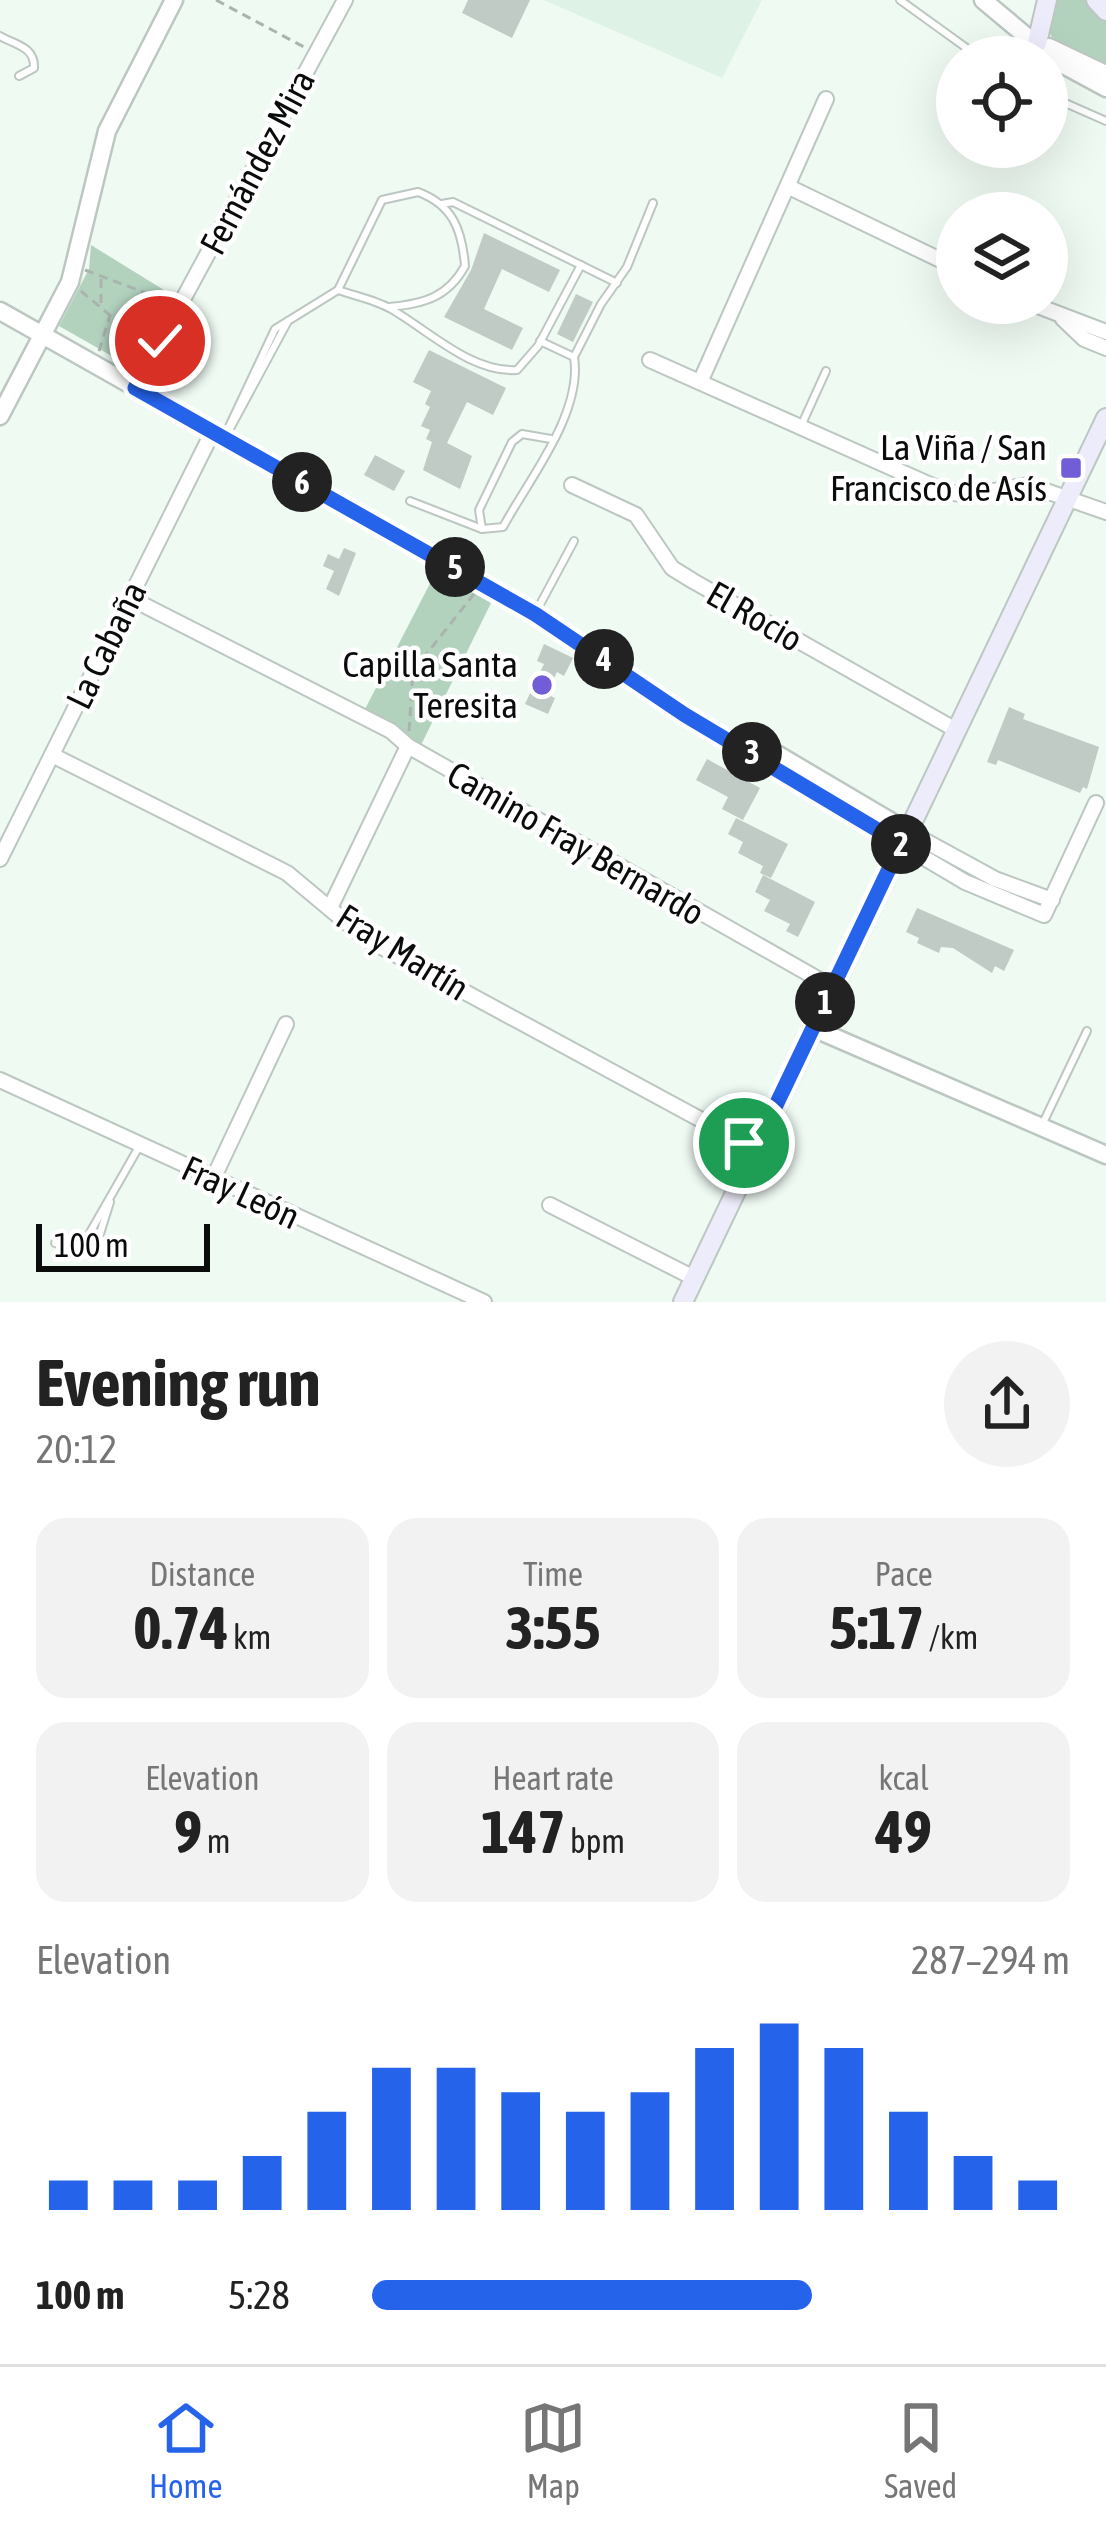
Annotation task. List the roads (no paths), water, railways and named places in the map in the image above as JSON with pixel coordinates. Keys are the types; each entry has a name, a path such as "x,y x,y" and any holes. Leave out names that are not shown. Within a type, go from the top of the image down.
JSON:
{"main road":[{"path":"1039,36 1047,0"},
{"path":"1096,0 1106,10"},
{"path":"683,1302 1106,418"}],"street":[{"path":"0,416 73,275 107,131 174,0"},
{"name":"Fernández Mira","path":"135,388 345,0"},
{"path":"983,0 1028,36"},
{"path":"1068,57 1106,74"},
{"path":"1068,68 1106,88"},
{"path":"701,380 826,99"},
{"path":"790,187 936,258"},
{"path":"0,311 535,614 685,715 743,734 904,837 964,882 1044,916 1096,803"},
{"path":"1068,321 1106,332"},
{"path":"1068,324 1084,339 1106,348"},
{"path":"650,360 957,496 1029,485 1106,512"},
{"name":"La Cabaña","path":"0,859 130,598 219,434"},
{"name":"El Rocio","path":"572,485 636,515 672,568 956,730"},
{"name":"Camino Fray Bernardo","path":"130,598 391,730 408,746 832,987"},
{"path":"330,908 408,746"},
{"name":"Fray Martín","path":"52,755 287,873 365,938 755,1149"},
{"path":"904,837 1052,900"},
{"path":"213,1179 286,1024"},
{"path":"813,1028 1106,1155"},
{"name":"Fray León","path":"0,1080 484,1302"},
{"path":"550,1205 694,1278"}],"lane":[{"path":"900,0 950,36"},
{"path":"0,36 28,49 34,57 34,68 19,76"},
{"path":"1068,104 1106,121"},
{"path":"219,434 290,317 338,290 382,200 418,192 442,204 456,221 465,266 445,293 412,305 389,307"},
{"path":"442,204 452,202 617,283"},
{"path":"410,501 482,529 503,527 551,439 578,379 574,358 617,283 653,203"},
{"path":"338,290 389,307 441,343 502,371 517,370 540,341 581,265"},
{"path":"540,341 574,358"},
{"path":"801,426 826,371"},
{"path":"482,529 479,510 512,442 522,434 551,439"},
{"path":"535,614 574,541"},
{"path":"1041,1127 1088,1031"},
{"path":"55,1243 80,1250 140,1145"},
{"path":"99,1237 112,1193"}],"place":[{"name":"La Viña / San Francisco de Asís","path":"1071,468"},
{"name":"Capilla Santa Teresita","path":"542,685"}]}
